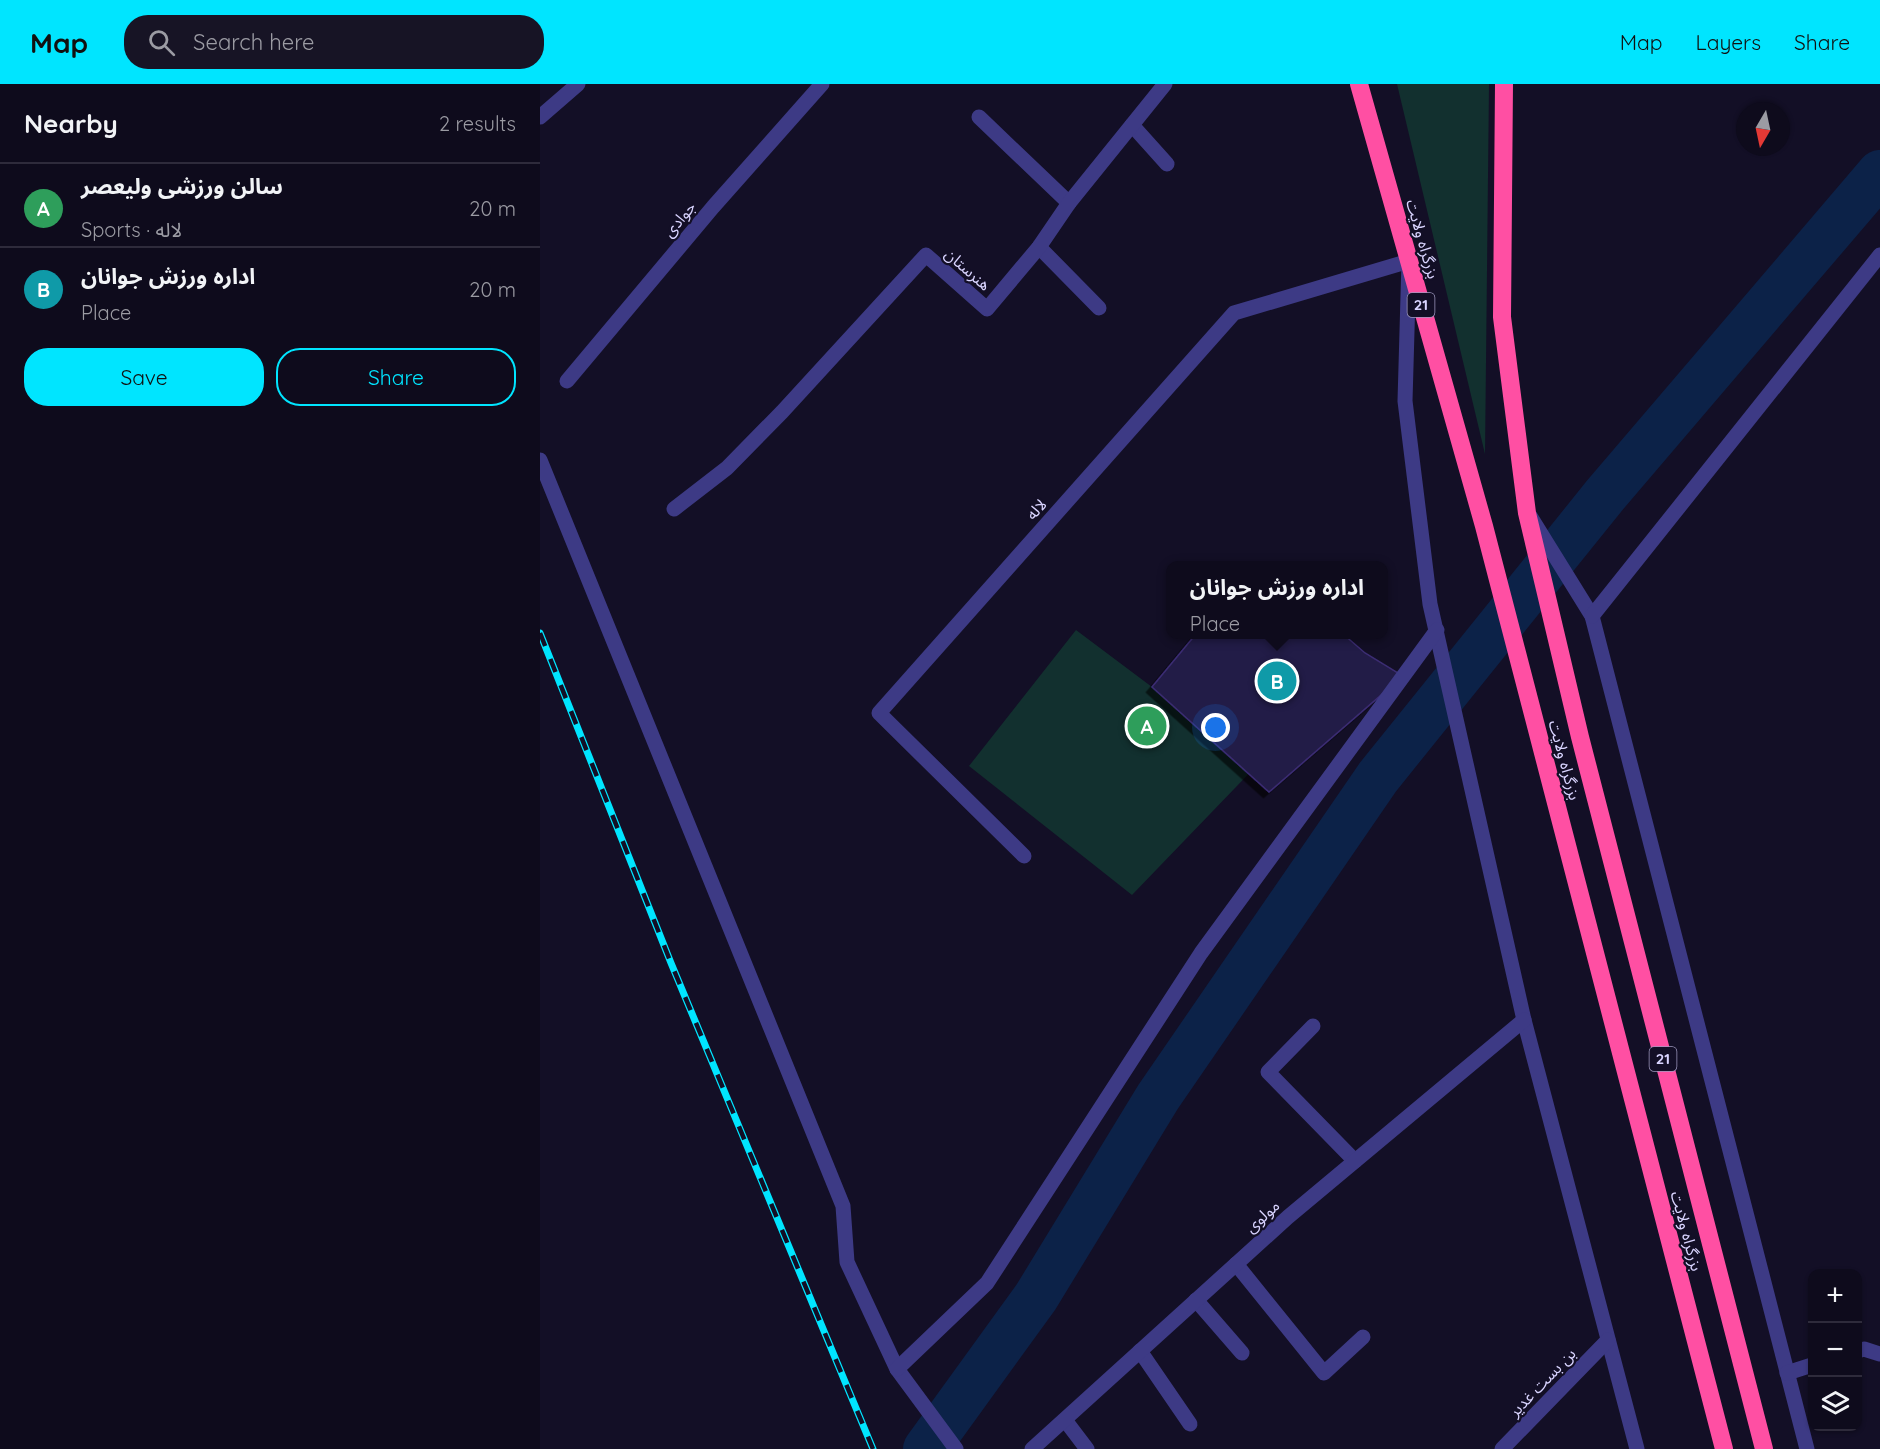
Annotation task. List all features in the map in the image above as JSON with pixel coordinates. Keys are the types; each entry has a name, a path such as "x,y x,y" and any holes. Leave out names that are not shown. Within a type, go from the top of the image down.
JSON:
{"highway":[{"name":"بزرگراه ولایت","path":"1359,84 1484,526 1724,1449"},
{"name":"بزرگراه ولایت","path":"1504,84 1502,317 1527,512 1564,669 1764,1449"}],"street":[{"path":"540,117 578,84"},
{"name":"جوادی","path":"567,381 713,207 822,84"},
{"name":"هنرستان","path":"674,509 735,460 926,255 987,309 1038,247 1069,202 1165,84"},
{"path":"979,117 1069,202"},
{"path":"1132,125 1167,164"},
{"path":"1038,247 1100,308"},
{"path":"1592,615 1880,255"},
{"path":"1409,261 1405,401 1431,604 1524,1020 1637,1449"},
{"name":"لاله","path":"1024,856 879,713 1234,313 1409,261"},
{"path":"540,460 843,1206 847,1262 898,1370 956,1449"},
{"path":"1527,512 1592,615 1807,1449"},
{"path":"898,1370 987,1283 1201,953 1437,631"},
{"name":"مولوی","path":"1032,1449 1288,1217 1524,1020"},
{"path":"1313,1026 1268,1072 1355,1161"},
{"path":"1236,1264 1324,1373 1363,1336"},
{"path":"1196,1300 1242,1353"},
{"name":"بن بست غدیر","path":"1502,1449 1608,1340"},
{"path":"1862,1350 1880,1354"},
{"path":"1140,1351 1190,1424"},
{"path":"1787,1373 1808,1366"},
{"path":"1065,1420 1087,1449"}],"green space":[{"path":"1397,84 1489,84 1485,454"},
{"path":"1076,630 1152,687 1193,639 1348,639 1365,653 1132,895 969,766"}],"building":[{"path":"1192,639 1349,639 1365,653 1403,676 1269,792 1152,687"}],"waterway":[{"path":"926,1449 1036,1297 1158,1097 1378,777 1605,495 1880,173"}],"railway":[{"path":"540,633 671,963 873,1449"}],"place":[{"name":"اداره ورزش جوانان","path":"1277,681"},
{"name":"سالن ورزشی ولیعصر","path":"1147,726"}]}
